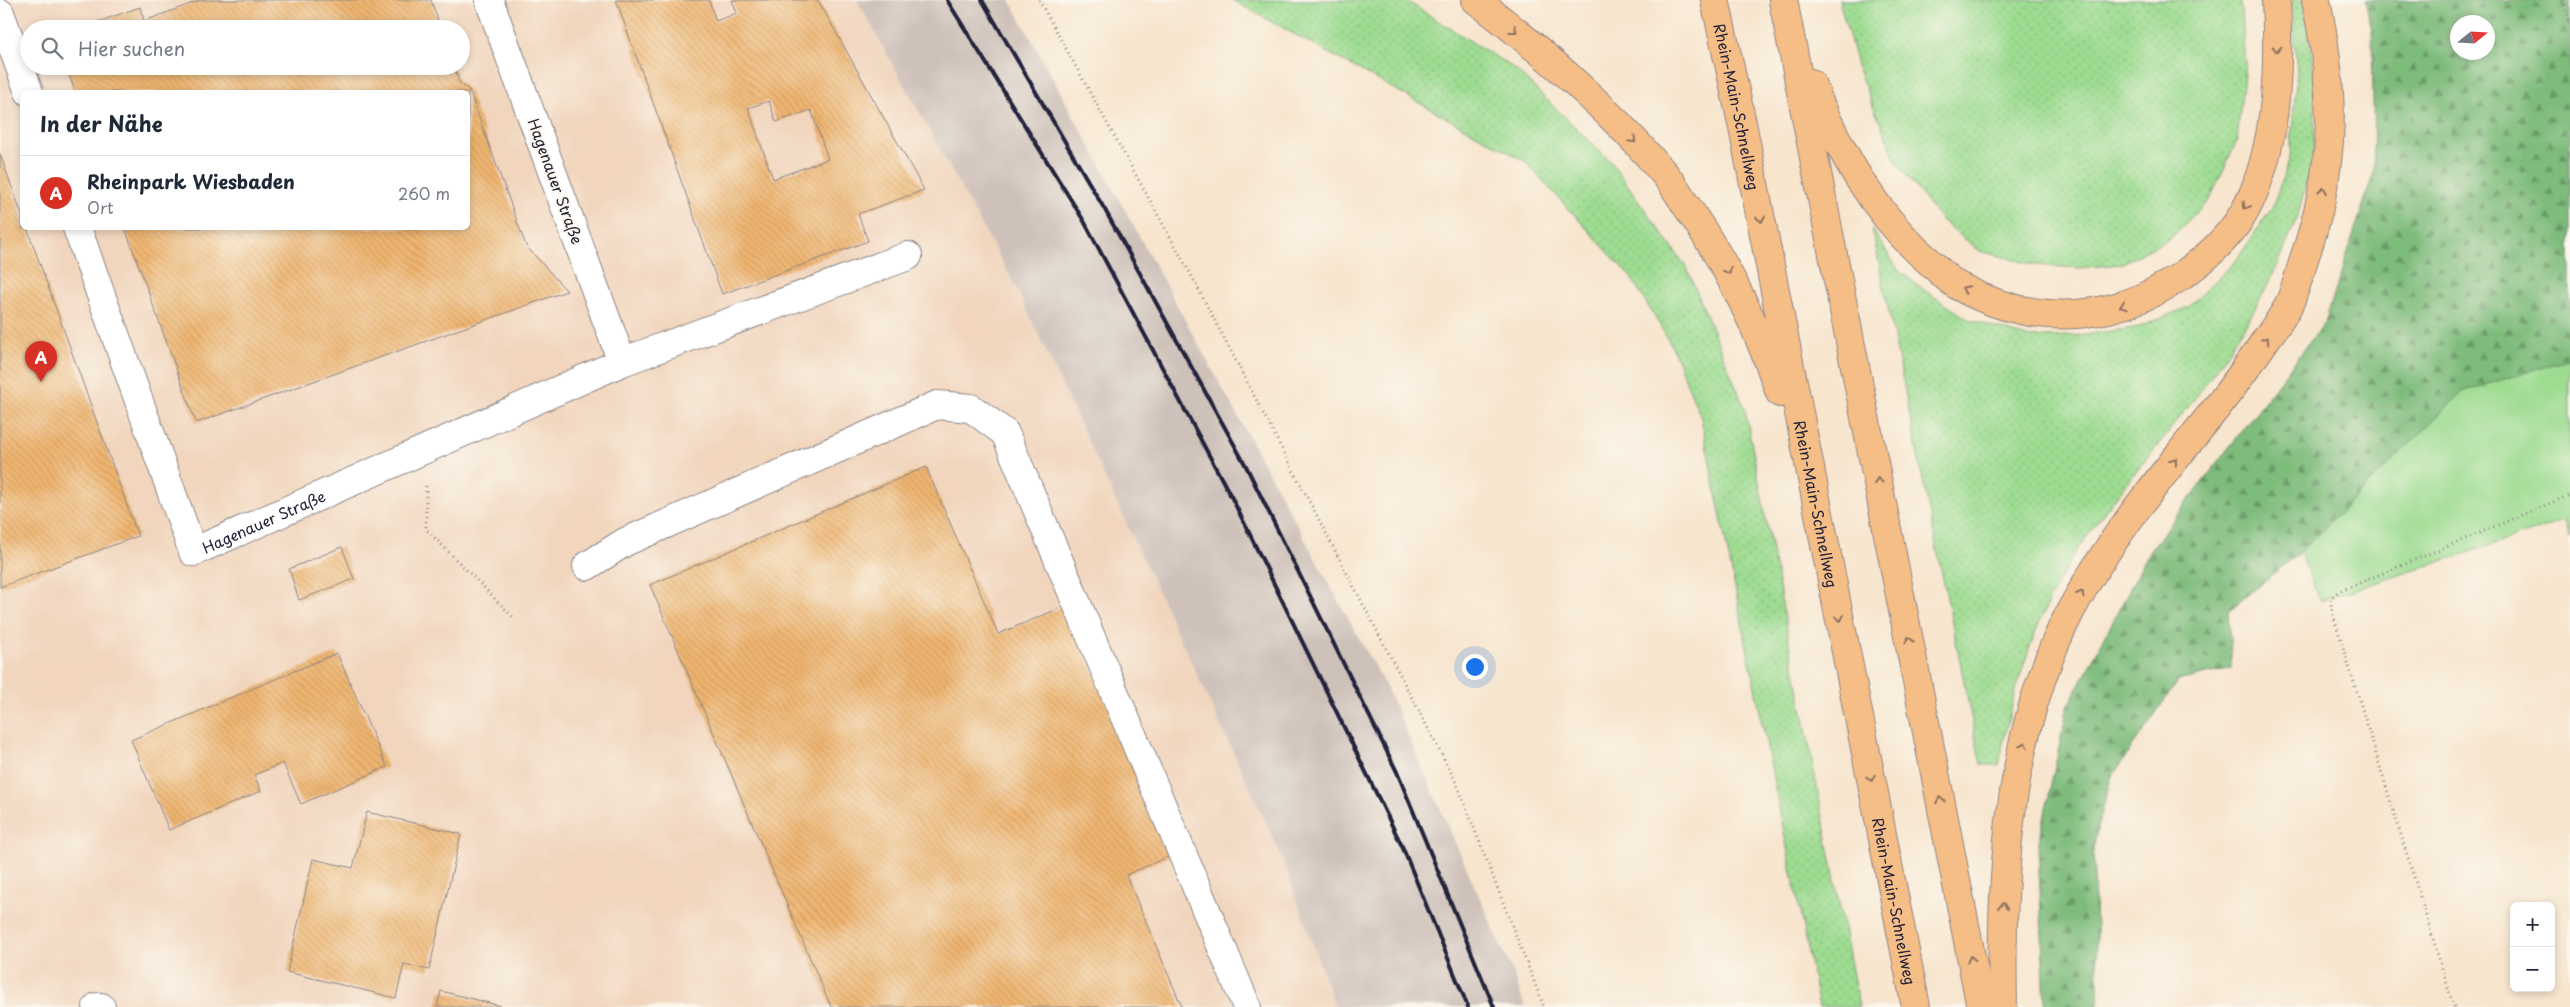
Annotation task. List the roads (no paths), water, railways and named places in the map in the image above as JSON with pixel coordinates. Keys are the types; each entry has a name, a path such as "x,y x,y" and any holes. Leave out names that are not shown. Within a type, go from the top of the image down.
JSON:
{"highway":[{"path":"1476,0 1544,53 1604,108 1664,172 1724,262 1762,340 1790,421 1823,536"},
{"name":"Rhein-Main-Schnellweg","path":"1715,0 1742,123 1916,1007"},
{"path":"1786,13 1817,96 1849,164 1891,223 1924,257 1958,286 1994,303 2020,310 2054,314 2084,313 2113,309 2142,299 2174,282 2208,255 2231,231 2253,195 2267,155 2276,69 2276,0"},
{"path":"2003,1007 2002,929 2008,840 2030,715 2052,650 2081,594 2135,508 2239,381 2288,307 2318,220 2330,156 2331,92 2327,52 2316,0"},
{"path":"1786,13 1981,1007"}],"lane":[{"name":"Hagenauer Straße","path":"489,0 622,362"},
{"path":"0,13 20,67"},
{"path":"23,75 28,90"},
{"name":"Hagenauer Straße","path":"78,230 194,552 622,362 908,256"},
{"path":"587,566 625,542 937,405 971,408 1005,433 1247,1007"}],"railway":[{"path":"947,0 1084,221 1234,502 1402,846 1468,1007"},
{"path":"982,0 1105,210 1246,466 1397,772 1494,1007"}],"place":[{"name":"Rheinpark Wiesbaden","path":"41,382"}]}
